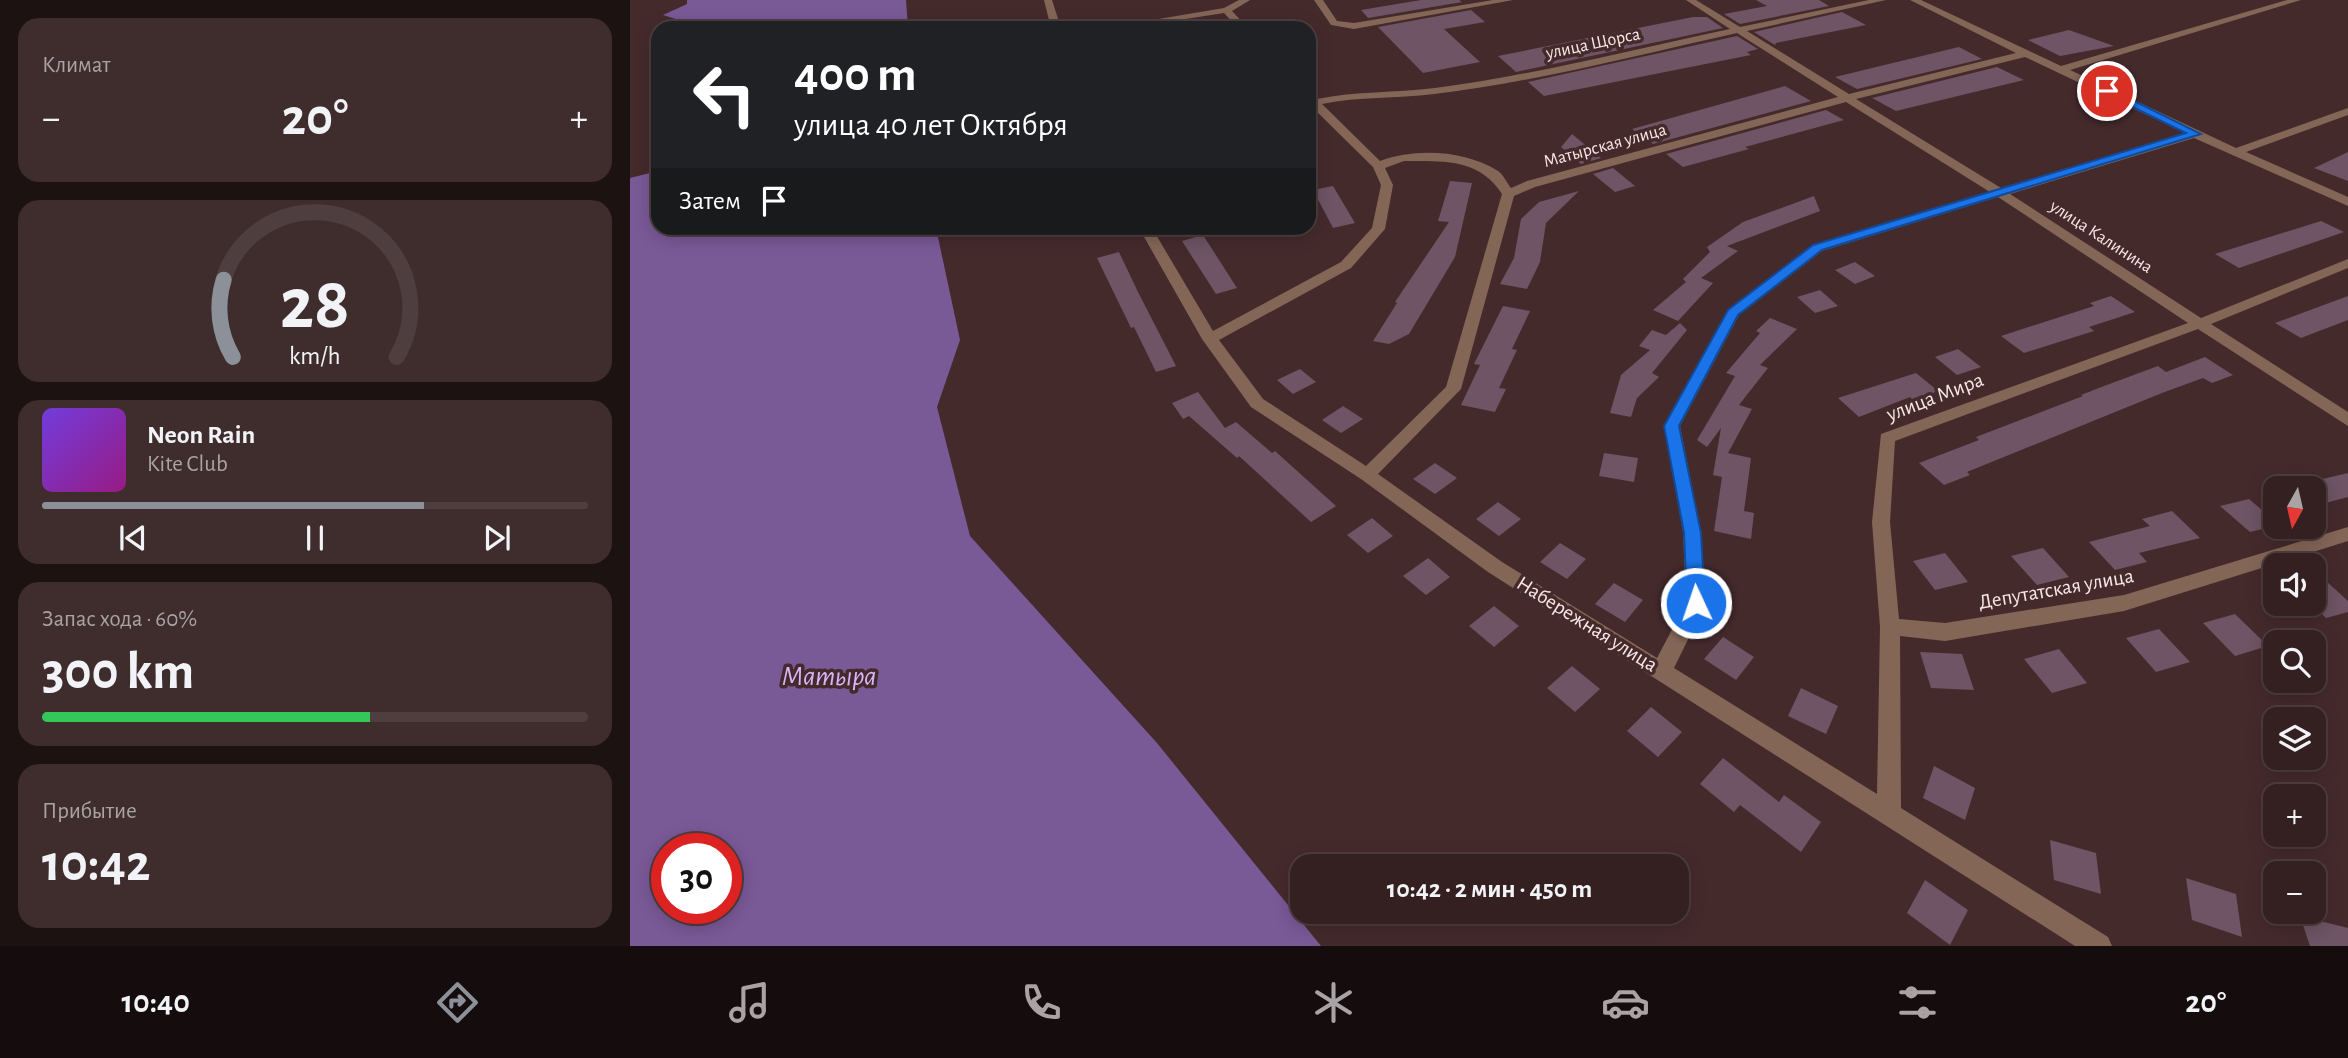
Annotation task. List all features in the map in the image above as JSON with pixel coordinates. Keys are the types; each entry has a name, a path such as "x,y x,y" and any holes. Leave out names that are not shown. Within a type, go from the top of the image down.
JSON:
{"street":[{"path":"1048,0 1054,21"},
{"path":"1155,21 1226,10 1245,0"},
{"path":"1318,0 1334,23 1354,26 1509,0"},
{"name":"улица Калинина","path":"1689,0 2000,193 2348,420"},
{"name":"улица Щорса","path":"1316,100 1433,90 1511,78 1882,0"},
{"path":"1914,0 2195,134 2348,202"},
{"path":"2063,69 2297,0"},
{"path":"1226,10 1236,21"},
{"name":"Матырская улица","path":"1508,194 1531,184 1847,98 2027,53"},
{"path":"1210,339 1346,265 1378,229 1387,185 1378,166 1316,106"},
{"path":"2236,152 2348,111"},
{"path":"1662,670 1696,603 1692,533 1672,426 1733,313 1817,248 2195,134"},
{"path":"1367,475 1453,389 1508,194 1495,174 1454,158 1403,157 1378,166"},
{"name":"Набережная улица","path":"1150,235 1210,339 1257,403 1367,475 1495,567 2099,946"},
{"name":"улица Мира","path":"1889,812 1890,627 1881,522 1886,438 2201,323 2348,264"},
{"name":"Депутатская улица","path":"1890,627 1945,632 2124,603 2348,534"}],"water":[{"path":"687,0 906,0 908,21 682,21 663,15 687,4"},
{"name":"Матыра","path":"651,173 651,235 938,235 960,340 937,407 970,536 1157,743 1290,908 1290,924 1303,924 1321,946 630,946 630,178"}],"building":[{"path":"1421,0 1462,2 1368,18 1361,10"},
{"path":"1756,0 1819,0 1829,6 1740,24 1724,14 1767,6"},
{"path":"1471,10 1485,22 1444,29 1480,62 1423,73 1378,27"},
{"path":"1842,12 1866,25 1775,45 1754,32"},
{"path":"1693,17 1707,17 1723,28 1516,72 1498,56"},
{"path":"2069,30 2114,46 2060,56 2028,40"},
{"path":"1737,36 1758,49 1747,52 1751,55 1544,96 1528,82"},
{"path":"1959,47 1982,59 1857,89 1835,77"},
{"path":"1997,67 2024,80 1896,111 1872,98"},
{"path":"1785,86 1811,101 1653,144 1632,129"},
{"path":"1826,110 1844,120 1683,167 1666,154"},
{"path":"1572,134 1601,158 1581,164 1561,147"},
{"path":"2348,152 2348,181 2314,168"},
{"path":"1613,168 1635,186 1615,192 1593,174"},
{"path":"1450,181 1472,183 1455,257 1409,334 1389,344 1373,341 1397,303 1395,302 1449,222 1438,221"},
{"path":"1333,186 1355,223 1333,228 1316,196 1316,189"},
{"path":"1579,191 1546,223 1540,262 1527,289 1500,284 1514,258 1521,219 1539,202"},
{"path":"1814,196 1820,211 1727,246 1738,251 1701,278 1713,283 1678,321 1653,310 1686,282 1683,279 1710,252 1707,247 1743,222"},
{"path":"2321,221 2344,232 2239,268 2215,254"},
{"path":"1203,235 1237,288 1216,294 1182,241"},
{"path":"1119,252 1176,366 1156,372 1134,327 1131,328 1097,258"},
{"path":"1855,262 1875,276 1855,284 1835,270"},
{"path":"1820,290 1838,306 1815,313 1797,297"},
{"path":"2111,296 2135,312 2089,327 2094,331 2024,353 2001,336 2094,306 2090,303"},
{"path":"2348,296 2348,320 2301,338 2275,323"},
{"path":"1503,306 1530,311 1512,349 1517,350 1499,388 1506,389 1495,412 1461,405 1480,365 1474,364"},
{"path":"1770,318 1797,329 1760,365 1768,368 1739,405 1752,409 1728,453 1751,458 1744,511 1754,513 1751,539 1714,531 1722,477 1713,475 1721,428 1707,447 1697,440 1735,376 1726,373 1760,333 1756,331"},
{"path":"1680,323 1687,330 1652,373 1659,377 1637,398 1631,417 1610,413 1621,375 1650,350 1639,346 1652,330 1666,335"},
{"path":"1958,349 1981,367 1957,375 1935,357"},
{"path":"2205,357 2233,375 2212,383 2203,378 2162,393 1967,472 1970,475 1944,485 1919,463 1979,440 1976,437 2104,386 2158,366 2166,372"},
{"path":"1300,369 1316,382 1293,394 1277,380"},
{"path":"1916,373 1938,391 1913,400 1910,397 1859,417 1838,398"},
{"path":"1198,392 1225,428 1236,422 1272,453 1275,451 1336,506 1311,522 1239,456 1237,458 1189,416 1183,419 1172,403"},
{"path":"1343,406 1363,419 1341,433 1322,420"},
{"path":"1604,453 1638,458 1634,482 1599,476"},
{"path":"1435,463 1457,478 1435,494 1413,479"},
{"path":"2348,473 2348,497 2326,503 2326,478"},
{"path":"2249,499 2263,511 2263,529 2250,532 2220,506"},
{"path":"1498,502 1521,519 1499,536 1476,519"},
{"path":"2172,511 2200,538 2139,553 2147,562 2115,570 2089,542 2150,526 2142,519"},
{"path":"1372,518 1393,536 1368,553 1347,535"},
{"path":"1560,543 1586,559 1567,579 1540,562"},
{"path":"2043,548 2069,577 2037,585 2011,556"},
{"path":"1945,553 1968,582 1935,590 1913,561"},
{"path":"1428,558 1450,577 1426,595 1403,576"},
{"path":"2326,581 2348,601 2348,612 2326,618"},
{"path":"1614,583 1643,600 1625,622 1595,604"},
{"path":"1494,606 1519,626 1494,647 1469,626"},
{"path":"2235,614 2263,641 2263,648 2235,656 2203,623"},
{"path":"2159,629 2190,662 2156,672 2126,638"},
{"path":"1723,637 1754,657 1736,680 1704,659"},
{"path":"2059,649 2087,683 2052,693 2024,659"},
{"path":"1920,652 1962,654 1974,690 1931,688"},
{"path":"1572,666 1600,689 1575,712 1547,688"},
{"path":"1801,688 1838,706 1826,734 1788,716"},
{"path":"1651,707 1682,732 1658,757 1627,731"},
{"path":"1723,758 1779,802 1784,795 1821,822 1801,852 1740,805 1734,812 1700,784"},
{"path":"1934,766 1975,788 1965,820 1923,798"},
{"path":"2050,840 2096,853 2101,894 2054,880"},
{"path":"2186,878 2236,894 2242,937 2192,920"},
{"path":"1925,880 1968,910 1950,945 1907,913"},
{"path":"2326,922 2348,928 2348,946 2310,946 2303,924"}],"route":[{"path":"1696,603 1692,533 1672,426 1733,313 1817,248 2195,134 2107,91"}]}
